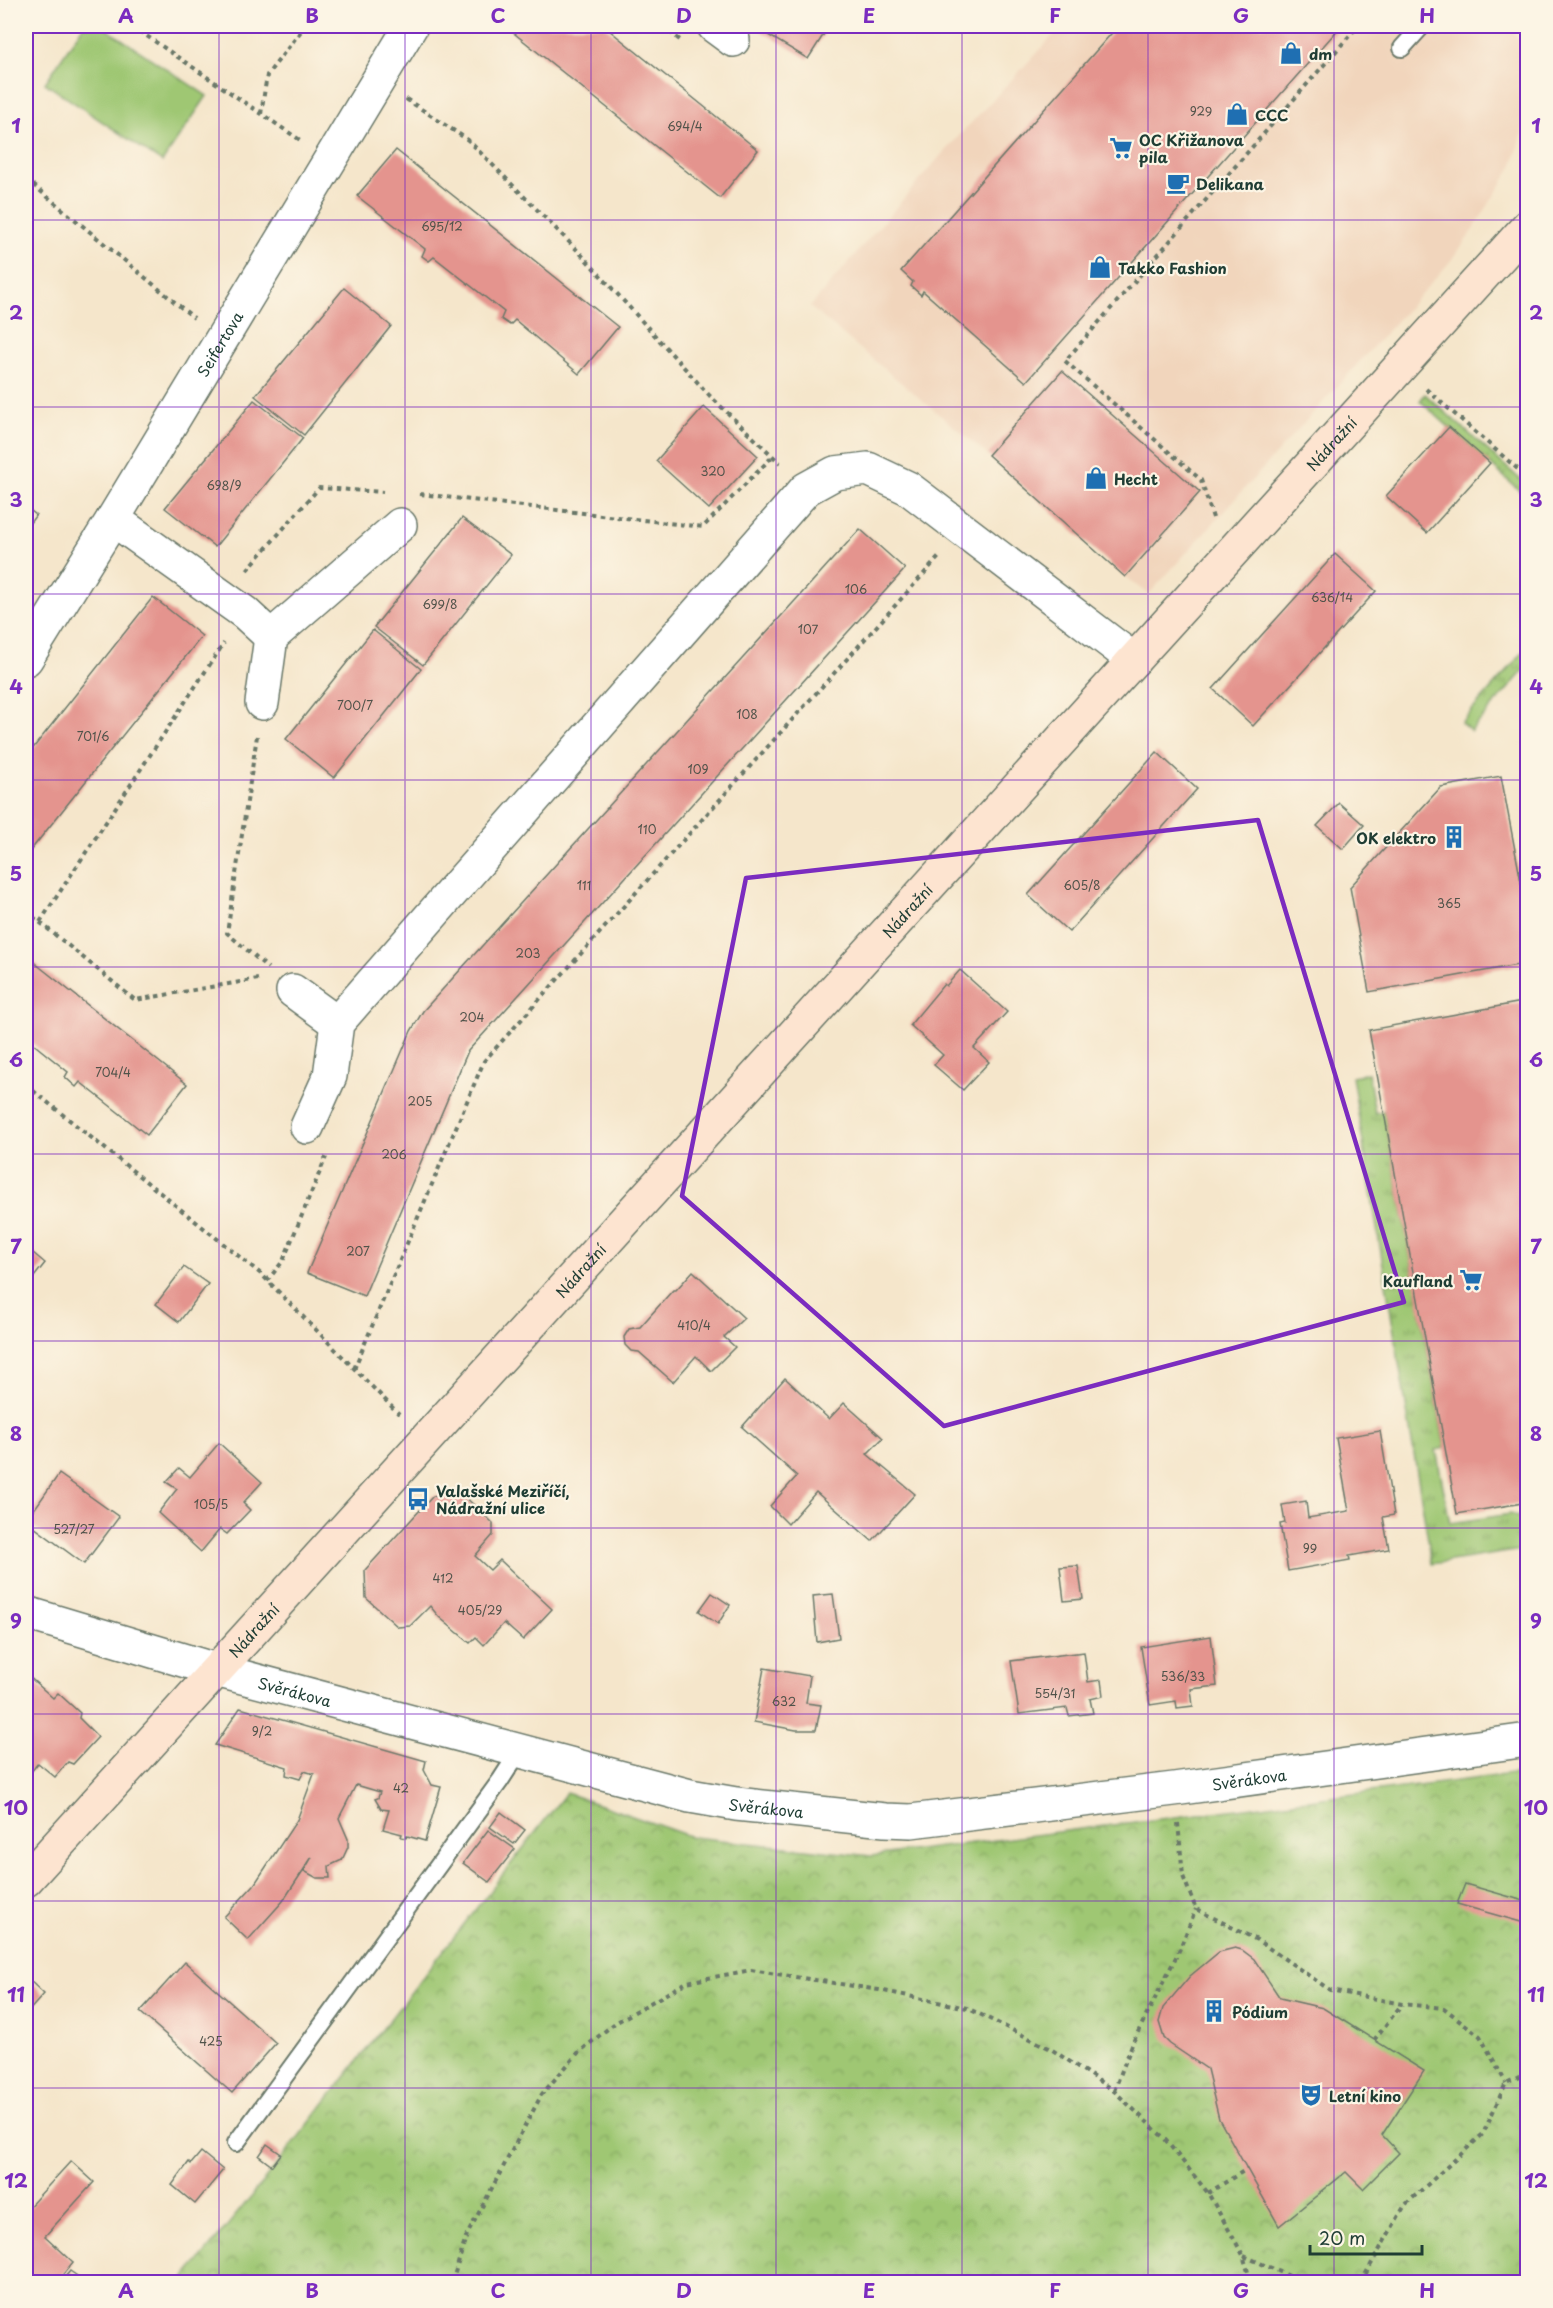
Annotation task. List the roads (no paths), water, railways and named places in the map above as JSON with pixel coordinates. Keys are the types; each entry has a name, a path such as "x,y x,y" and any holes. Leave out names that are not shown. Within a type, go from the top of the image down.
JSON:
{"main road":[{"name":"Nádražní","path":"26,1880 1527,226"}],"street":[{"name":"Seifertova","path":"26,659 411,26"},
{"path":"307,1127 330,1076 337,1023 806,489 836,473 868,469 908,488 1134,660"},
{"path":"113,519 234,605 271,637"},
{"path":"262,703 271,637 400,525"},
{"path":"285,983 337,1023"},
{"name":"Svěrákova","path":"26,1613 216,1670 714,1801 885,1820 934,1819 1174,1789 1527,1740"}],"lane":[{"path":"1402,48 1422,26"},
{"path":"236,2143 500,1781 520,1750"}],"place":[{"name":"dm","path":"1291,53"},
{"name":"CCC","path":"1237,114"},
{"name":"OC Křižanova pila","path":"1121,148"},
{"name":"Delikana","path":"1178,183"},
{"name":"Takko Fashion","path":"1100,267"},
{"name":"Hecht","path":"1096,478"},
{"name":"OK elektro","path":"1454,837"},
{"name":"Kaufland","path":"1471,1280"},
{"name":"Valašské Meziříčí, Nádražní ulice","path":"418,1499"},
{"name":"Pódium","path":"1214,2011"},
{"name":"Letní kino","path":"1311,2095"}]}
